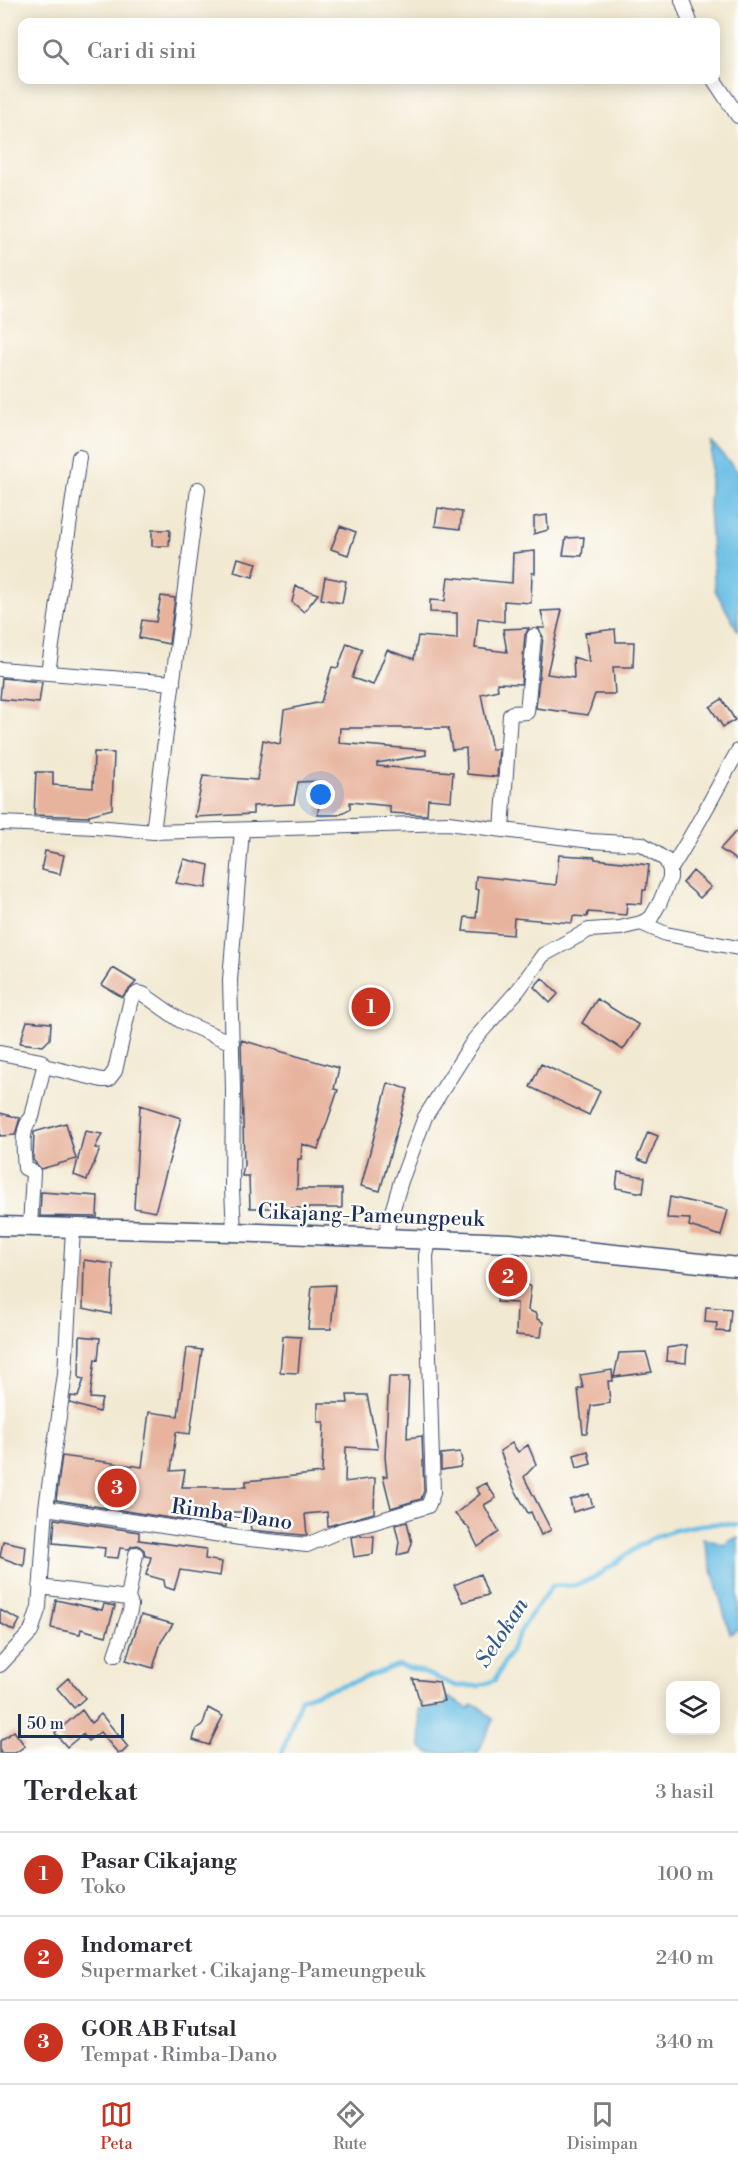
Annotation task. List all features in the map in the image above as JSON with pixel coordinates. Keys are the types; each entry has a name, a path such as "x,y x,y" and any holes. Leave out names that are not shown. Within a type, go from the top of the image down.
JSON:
{"main road":[{"name":"Cikajang-Pameungpeuk","path":"0,1227 234,1232 510,1243 738,1267"}],"street":[{"path":"682,0 689,18"},
{"path":"717,84 738,116"},
{"path":"48,673 79,457"},
{"path":"153,832 198,489"},
{"path":"502,830 510,715 527,712 534,636"},
{"path":"0,669 173,683"},
{"path":"670,870 699,825 706,807 738,751"},
{"path":"0,823 153,832 448,823 591,841 642,844 666,860 670,878 651,918 620,928 589,930 543,955 519,989 474,1041 425,1117 401,1181 384,1239"},
{"path":"234,1232 230,980 242,830"},
{"path":"641,923 666,934 738,948"},
{"path":"0,1053 41,1061 44,1066 108,1080 115,1071 131,999 138,993 143,994 182,1021 232,1043"},
{"path":"30,1228 33,1172 25,1168 24,1144 27,1122 32,1117 44,1066"},
{"path":"0,1665 31,1632 39,1608 46,1509 65,1374 73,1230"},
{"name":"Rimba-Dano","path":"46,1509 240,1538 307,1545 342,1530 428,1506 433,1493 426,1256 429,1240"},
{"path":"115,1655 130,1611 131,1605 128,1599 136,1554"},
{"path":"40,1587 128,1599"}],"water":[{"path":"712,443 738,472 738,631 715,590 709,508"},
{"path":"703,1538 725,1545 729,1540 738,1538 738,1629 730,1634"},
{"path":"448,1697 469,1709 472,1705 479,1706 493,1720 478,1753 430,1753 421,1747 419,1709 445,1707"}],"building":[{"path":"438,508 462,512 460,529 435,526"},
{"path":"547,515 548,530 534,534 534,517"},
{"path":"340,526 356,532 348,555 331,549"},
{"path":"152,530 170,530 169,546 152,546"},
{"path":"584,537 582,556 563,555 566,538"},
{"path":"535,551 531,603 504,601 504,622 478,618 475,648 507,652 503,629 529,628 525,635 521,684 497,683 498,690 481,694 492,750 499,748 497,777 467,774 466,748 452,750 448,728 340,728 339,743 426,750 426,755 377,763 377,766 453,772 451,801 428,799 427,815 390,813 390,806 350,802 350,809 338,815 318,815 320,781 298,782 294,804 253,806 253,814 195,817 203,776 257,780 263,740 280,744 284,710 321,702 332,667 338,668 347,643 362,649 352,678 373,685 387,650 414,659 418,636 457,639 457,613 430,612 430,600 445,601 448,577 512,583 513,553"},
{"path":"238,558 257,563 253,577 234,572"},
{"path":"325,577 346,581 342,603 321,599"},
{"path":"296,586 318,594 304,612 292,602"},
{"path":"161,596 175,598 169,644 139,638 142,620 156,622"},
{"path":"562,610 547,674 574,678 573,657 589,662 585,633 615,629 616,642 634,642 633,667 613,667 615,694 595,694 588,715 536,708 543,637 538,628 545,628 541,611"},
{"path":"2,678 42,682 39,703 0,699"},
{"path":"722,699 735,720 723,727 710,707"},
{"path":"94,752 114,753 112,809 89,815 89,817 34,815 36,772 53,772 53,785 93,788"},
{"path":"738,829 738,861 720,849"},
{"path":"45,851 64,855 60,874 41,870"},
{"path":"559,855 595,857 595,859 649,865 642,904 627,903 626,915 588,912 587,917 573,916 572,923 514,918 513,935 463,931 465,917 476,918 479,890 475,889 476,876 556,885"},
{"path":"184,859 209,865 206,888 176,883"},
{"path":"693,871 711,887 700,898 683,883"},
{"path":"113,968 136,982 122,997 102,985"},
{"path":"542,978 558,994 550,1003 534,987"},
{"path":"597,999 639,1025 623,1050 582,1023"},
{"path":"27,1021 51,1023 50,1039 43,1046 20,1043"},
{"path":"241,1040 339,1068 334,1089 338,1090 318,1149 302,1144 301,1159 298,1159 297,1189 342,1189 342,1208 250,1208 249,1176 242,1176 244,1165"},
{"path":"541,1064 600,1091 589,1115 530,1087"},
{"path":"388,1083 408,1089 380,1191 361,1186"},
{"path":"140,1105 181,1118 155,1212 134,1208"},
{"path":"0,1113 20,1118 15,1135 0,1136"},
{"path":"66,1123 76,1159 41,1169 33,1160 34,1132"},
{"path":"85,1131 102,1134 95,1148 100,1149 87,1180 74,1175"},
{"path":"648,1132 658,1136 647,1163 637,1159"},
{"path":"618,1172 645,1177 643,1193 616,1188"},
{"path":"41,1192 98,1196 97,1217 40,1216"},
{"path":"670,1197 728,1210 721,1236 689,1226 690,1219 667,1218"},
{"path":"501,1254 519,1255 517,1284 531,1286 528,1310 537,1314 537,1319 543,1322 541,1337 516,1335 517,1303 497,1302"},
{"path":"84,1260 113,1264 111,1314 83,1308"},
{"path":"335,1285 331,1329 308,1329 312,1286"},
{"path":"706,1307 731,1309 729,1332 716,1331 717,1323 705,1322"},
{"path":"80,1336 100,1338 90,1398 102,1399 99,1412 70,1403 71,1396 78,1397 84,1379 79,1378"},
{"path":"283,1336 301,1337 298,1373 280,1372"},
{"path":"687,1345 686,1363 666,1361 667,1348"},
{"path":"187,1348 202,1350 190,1434 176,1432 171,1471 185,1470 182,1487 246,1487 246,1481 322,1473 324,1422 318,1422 318,1403 348,1403 347,1395 367,1395 378,1449 346,1447 345,1482 375,1478 374,1513 328,1526 327,1512 305,1514 307,1535 302,1535 251,1530 249,1512 225,1512 226,1527 56,1500 62,1456 142,1467 149,1412 178,1416"},
{"path":"646,1352 652,1372 614,1377 619,1353"},
{"path":"612,1370 613,1381 608,1381 610,1403 591,1406 587,1433 583,1433 578,1389 583,1388 580,1375"},
{"path":"389,1377 409,1377 407,1438 422,1436 424,1491 421,1499 391,1508 383,1476 387,1476 385,1457"},
{"path":"512,1443 518,1452 528,1445 536,1464 524,1477 551,1530 541,1535 531,1512 528,1513 514,1488 500,1451"},
{"path":"588,1451 591,1464 577,1468 574,1455"},
{"path":"460,1452 462,1461 460,1467 441,1470 441,1454"},
{"path":"486,1483 496,1498 484,1505 499,1532 478,1547 468,1527 455,1514 480,1494 476,1488"},
{"path":"589,1494 593,1506 573,1512 570,1500"},
{"path":"55,1519 139,1532 139,1540 206,1549 205,1559 222,1562 220,1576 180,1570 174,1590 165,1587 164,1580 146,1575 151,1557 145,1556 144,1550 138,1545 129,1549 120,1548 118,1558 104,1557 105,1548 53,1543"},
{"path":"407,1522 412,1543 409,1552 397,1555 399,1542 395,1525"},
{"path":"374,1536 373,1554 354,1557 351,1537"},
{"path":"3,1541 26,1546 24,1566 0,1557"},
{"path":"480,1574 488,1595 463,1602 454,1585"},
{"path":"56,1600 102,1610 104,1604 115,1606 106,1636 81,1629 80,1634 51,1628"},
{"path":"0,1610 20,1620 14,1631 0,1623"},
{"path":"141,1615 173,1624 161,1642 153,1668 126,1660"},
{"path":"68,1678 85,1698 74,1708 57,1688"},
{"path":"413,1679 439,1682 444,1701 421,1705"},
{"path":"208,1708 223,1716 209,1745 193,1740 196,1729 203,1724"},
{"path":"82,1710 91,1723 101,1714 128,1747 122,1753 118,1753 100,1732 88,1741 83,1734 67,1747 55,1733"},
{"path":"14,1731 25,1746 15,1753 0,1753 0,1741"}],"waterway":[{"name":"Selokan","path":"282,1753 301,1698 398,1665 423,1672 456,1686 479,1686 495,1680 525,1623 552,1586 575,1585 593,1578 639,1546 674,1530 700,1525 738,1525"}],"place":[{"name":"Pasar Cikajang","path":"371,1007"},
{"name":"Indomaret","path":"508,1277"},
{"name":"GOR AB Futsal","path":"117,1488"}]}
